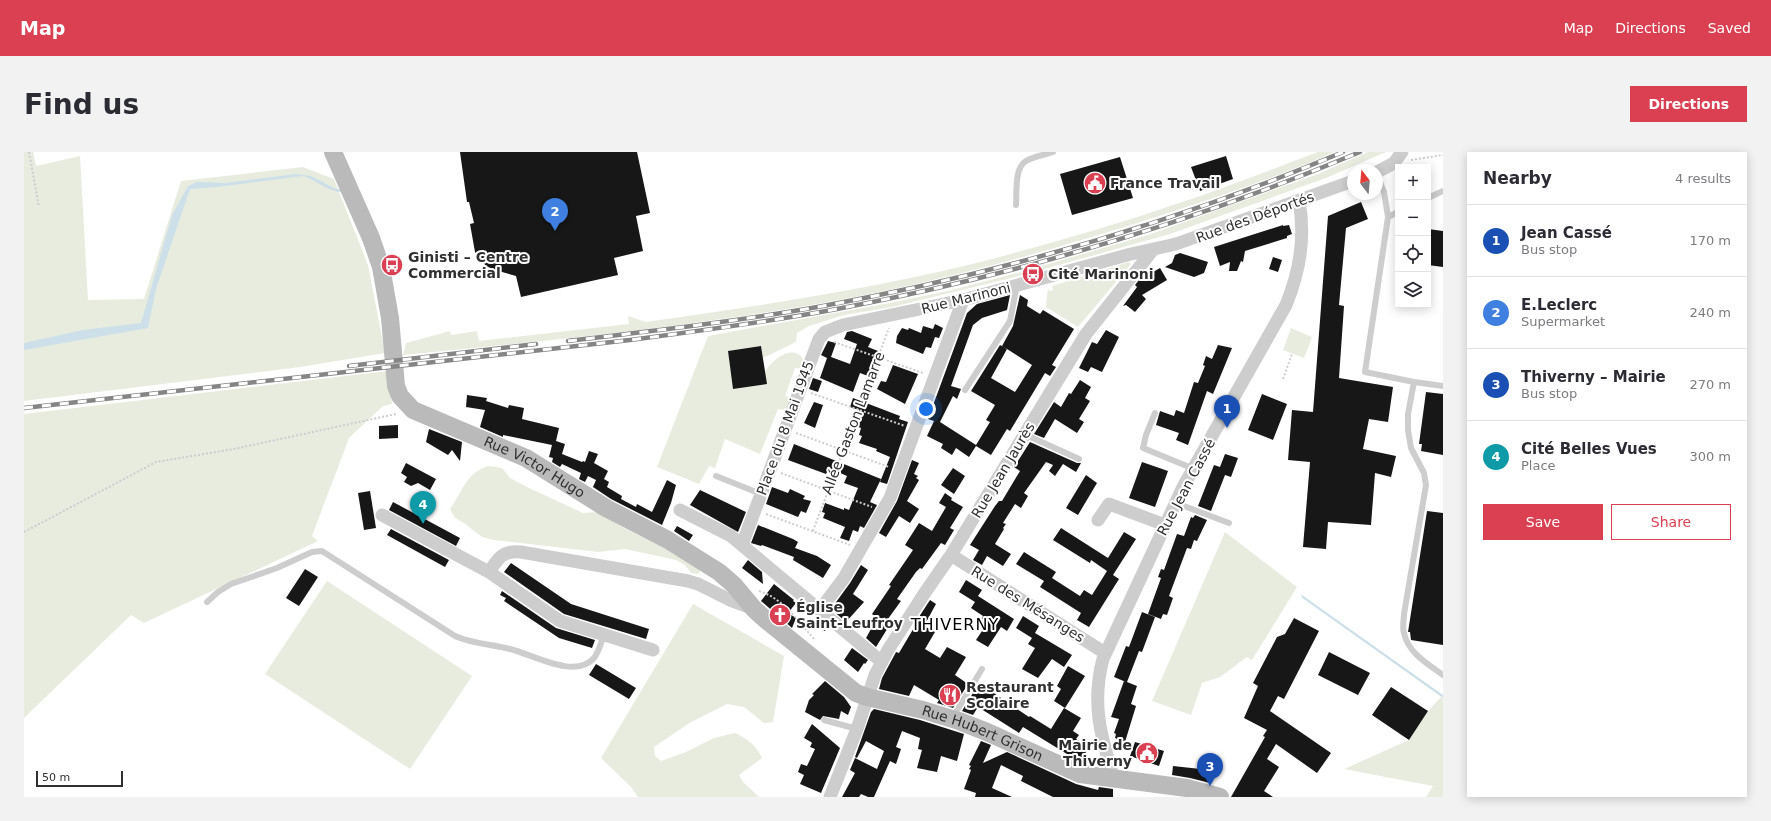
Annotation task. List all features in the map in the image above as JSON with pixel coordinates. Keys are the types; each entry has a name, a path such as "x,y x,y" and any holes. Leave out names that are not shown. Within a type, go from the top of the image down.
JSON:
{"street":[{"name":"Rue Victor Hugo","path":"333,152 378,258 390,318 396,386 400,396 413,410 526,458 606,508 660,536 711,566 728,579 754,609 851,690 867,697"},
{"path":"1383,170 1394,163 1402,152"},
{"name":"Rue des Déportés","path":"1154,250 1185,242 1299,202 1347,183"},
{"name":"Rue Jean Cassé","path":"1114,779 1100,733 1098,715 1098,686 1106,653 1176,503 1279,320 1290,296 1298,272 1302,249 1302,220 1299,202"},
{"name":"Rue Marinoni","path":"820,337 825,332 843,325 963,300 1131,254 1154,250"},
{"name":"Rue Jean Jaurès","path":"830,797 857,730 875,675 882,662 924,594 951,555 1086,334 1154,250"},
{"path":"820,610 838,586 890,498 963,300"},
{"name":"Place du 8 Mai 1945","path":"742,545 820,337"},
{"path":"1098,520 1108,504 1165,525"},
{"path":"680,510 726,532 882,662"},
{"path":"382,515 490,572 560,621 653,650"},
{"path":"490,572 500,556 509,552 521,552 688,581 698,584 732,601 754,609"},
{"name":"Rue des Mésanges","path":"951,555 1106,653"},
{"name":"Rue Hubert Grison","path":"867,697 923,710 952,719 986,732 1075,773 1187,788 1216,796"}],"lane":[{"path":"1016,205 1019,172 1022,164 1030,159 1053,152"},
{"path":"1383,189 1388,217 1364,372 1443,386"},
{"path":"1431,197 1443,191"},
{"path":"1388,217 1395,214"},
{"path":"965,390 1010,321 1017,285"},
{"path":"1414,382 1408,414 1410,448 1424,473 1426,485 1404,614 1403,632 1407,643 1415,655 1443,675"},
{"path":"1155,413 1146,435 1143,448 1194,469"},
{"path":"1024,434 1079,459"},
{"path":"716,476 761,494"},
{"path":"1176,503 1229,523"},
{"path":"206,602 231,584 277,568 312,552 322,551 460,638 510,649 568,667 580,665 592,660 595,657 604,635"},
{"path":"952,719 982,669"},
{"path":"824,720 857,730"}],"path":[{"path":"29,152 39,207"},
{"path":"1394,163 1442,154"},
{"name":"Allée Gaston Lamarre","path":"813,531 893,315"},
{"path":"820,337 934,378"},
{"path":"1283,379 1292,354"},
{"path":"800,390 916,430"},
{"path":"24,532 156,462 234,449 413,410"},
{"path":"785,429 900,471"},
{"path":"770,469 883,511"},
{"path":"755,510 861,549"},
{"path":"740,592 757,591 770,594 793,613 818,643"}],"shaded area":[{"path":"24,152 33,152 36,166 80,156 88,300 144,299 181,181 303,167 334,179 368,265 385,353 300,367 24,401"},
{"path":"1318,152 1334,152 1245,187 1109,232 978,269 889,290 799,307 700,322 552,340 403,355 406,343 450,331 451,335 477,331 479,341 629,324 628,316 646,322 822,295 953,269 1040,246 1129,219 1210,192"},
{"path":"1368,152 1386,152 1358,164 1347,164 1347,169 1326,178 1170,234 1023,275 892,307 844,315 809,326 797,333 796,342 763,358 761,346 728,351 733,388 765,372 773,362 784,354 795,353 800,355 804,361 802,369 795,368 785,396 790,398 785,410 778,409 760,454 725,439 715,468 709,466 699,484 657,467 708,336 890,303 952,290 1021,272 1151,234 1318,174"},
{"path":"1129,262 1131,264 1078,327 1046,307 1048,287 1049,291 1053,290 1052,286"},
{"path":"1291,328 1312,337 1304,358 1283,350"},
{"path":"388,371 392,404 383,406 349,438 312,536 318,541 144,623 131,615 24,718 24,414"},
{"path":"489,466 502,468 510,478 583,513 599,512 622,527 670,551 701,570 698,574 691,573 685,565 676,560 625,549 598,552 494,540 482,537 455,518 450,509 470,477 481,469"},
{"path":"1225,532 1297,587 1252,660 1247,657 1220,677 1202,683 1191,715 1152,701"},
{"path":"327,581 472,676 410,769 265,674"},
{"path":"693,604 784,656 773,722 764,723 744,707 727,704 691,722 654,747 655,756 661,761 686,752 714,738 735,733 751,743 757,749 762,758 739,775 743,782 759,797 638,797 631,787 601,758"},
{"path":"1441,697 1443,699 1443,797 1426,797 1433,786 1344,769 1409,740 1428,711"}],"water":[{"path":"296,174 311,176 336,189 341,189 342,192 327,188 303,176 190,189 156,289 148,328 24,350 24,343 83,330 141,323 172,215 188,186 197,182 225,183"},
{"path":"1302,595 1443,695 1443,698 1301,597"}],"building":[{"path":"460,152 637,152 650,213 636,216 643,251 614,258 618,275 521,297 516,276 486,266 475,252 470,224 474,223 469,202 467,202"},
{"path":"1226,156 1233,179 1200,191 1191,167"},
{"path":"1120,157 1133,198 1072,215 1060,174"},
{"path":"1361,202 1368,219 1346,228 1339,305 1344,306 1339,378 1393,387 1388,422 1369,419 1363,449 1396,456 1391,477 1375,473 1371,525 1328,522 1326,549 1303,547 1310,462 1288,460 1292,410 1313,412 1328,216"},
{"path":"1283,225 1289,225 1292,234 1287,236 1287,238 1245,251 1243,262 1241,261 1237,271 1229,271 1230,262 1220,266 1214,247"},
{"path":"1431,229 1443,231 1443,267 1431,265"},
{"path":"1180,253 1208,262 1204,273 1194,277 1165,267 1172,263 1175,255"},
{"path":"1273,257 1282,260 1278,272 1269,269"},
{"path":"1160,268 1167,280 1142,295 1146,299 1135,312 1126,305 1123,306 1137,287 1135,285 1139,280"},
{"path":"1010,295 1007,310 982,318 973,325 951,386 961,389 957,399 953,396 940,422 976,445 990,422 986,420 995,405 971,391 1000,345 1007,349 1002,346 1013,326 1020,295 1028,300 1027,306 1040,314 1043,310 1074,329 1052,365 1056,367 1050,376 1045,373 1010,431 1007,429 991,455 976,446 969,457 956,448 952,455 941,448 943,444 927,436 934,421 928,419 967,313 977,304","holes":["1007,349 1032,365 1015,392 991,378"]},
{"path":"935,324 943,328 939,338 935,337 931,348 926,347 923,354 896,343 897,336 902,328 908,330 909,328 921,333 923,326 933,329"},
{"path":"1106,330 1119,337 1102,372 1091,367 1088,372 1079,368 1092,342 1097,344"},
{"path":"852,331 872,339 868,347 878,351 868,376 860,373 853,392 820,378 827,358 821,355 828,341 836,343 831,357 850,364 857,344 844,339 847,332"},
{"path":"1218,345 1232,348 1213,394 1207,391 1188,445 1176,440 1179,433 1156,425 1160,411 1174,416 1176,410 1184,413 1194,382 1198,383 1205,366 1203,365 1206,356 1212,359"},
{"path":"761,346 767,384 733,389 728,351"},
{"path":"893,365 918,374 905,404 877,389 881,381 886,382"},
{"path":"813,378 822,381 818,392 809,389"},
{"path":"1080,380 1091,387 1085,398 1090,401 1079,419 1084,422 1077,433 1055,419 1044,438 1034,434 1054,402 1061,407 1069,393 1071,394"},
{"path":"1426,392 1443,394 1443,455 1421,451 1422,444 1419,444"},
{"path":"1262,394 1287,404 1273,440 1248,430"},
{"path":"467,395 487,398 486,401 508,408 509,405 524,408 522,419 559,428 556,441 565,444 562,454 585,462 589,451 598,454 594,463 608,471 604,479 609,482 607,487 622,496 621,499 636,507 637,504 652,512 667,480 676,485 671,503 662,525 611,499 593,487 596,480 588,476 585,482 579,479 581,473 562,464 560,467 552,462 553,458 549,457 552,445 503,435 503,437 480,427 485,410 466,407"},
{"path":"853,398 900,416 899,419 908,422 887,484 880,482 890,457 876,451 877,449 859,443 862,436 859,435 861,428 853,425 859,410 850,407"},
{"path":"814,402 823,405 815,428 804,423"},
{"path":"398,425 398,438 379,439 379,426"},
{"path":"429,429 462,442 460,461 452,450 448,455 426,442"},
{"path":"1030,442 1077,463 1081,463 1076,472 1063,464 1055,476 1049,471 1053,465 1046,462 1024,493 1028,496 1021,508 1015,504 1003,523 1006,524 995,544 1011,554 1003,566 987,556 982,565 973,560 979,550 970,545 995,506 999,501 1002,501 1020,471 1014,467"},
{"path":"794,444 881,479 870,502 877,505 864,528 860,526 858,532 853,530 849,541 840,538 845,527 823,518 825,513 822,512 825,503 844,510 844,508 849,510 858,488 844,483 847,476 829,468 826,474 788,460"},
{"path":"1225,454 1238,458 1231,477 1225,475 1211,511 1198,506 1214,465 1220,467"},
{"path":"912,460 919,463 914,474 918,476 916,478 919,480 907,501 919,509 910,523 899,516 886,537 879,533 897,501"},
{"path":"1142,462 1168,471 1155,507 1129,498"},
{"path":"406,463 436,479 430,490 418,483 411,486 404,482 407,477 401,473"},
{"path":"953,468 965,476 954,494 941,485"},
{"path":"1086,475 1097,483 1078,515 1066,508"},
{"path":"772,487 788,493 790,489 805,496 803,499 811,501 806,513 801,511 798,517 766,504"},
{"path":"700,490 746,512 738,532 690,505"},
{"path":"370,491 376,528 364,530 358,493"},
{"path":"945,493 952,498 951,500 963,507 950,528 954,530 945,545 941,543 922,569 920,568 916,572 897,599 901,601 885,623 889,626 876,647 866,638 877,618 872,614 891,586 889,585 913,550 905,545 919,523 932,531 946,507 939,503"},
{"path":"393,502 460,538 456,546 389,510"},
{"path":"1427,511 1443,513 1443,645 1411,640 1410,632 1408,632"},
{"path":"1195,515 1207,520 1197,541 1194,540 1191,549 1187,548 1169,596 1173,598 1167,615 1163,614 1161,619 1148,614 1161,578 1158,577 1161,569 1164,570 1177,534 1184,536 1191,517 1193,518"},
{"path":"758,525 793,539 798,542 795,548 817,556 831,565 823,578 793,560 794,557 762,545 751,543"},
{"path":"677,526 693,535 689,541 674,531"},
{"path":"1061,528 1108,558 1124,532 1136,539 1113,575 1119,579 1089,627 1077,620 1081,613 1040,587 1044,581 1016,564 1024,552 1056,572 1052,578 1080,596 1084,590 1092,595 1107,571 1091,560 1090,563 1053,540"},
{"path":"391,529 449,560 445,567 387,535"},
{"path":"748,560 762,572 763,584 742,568"},
{"path":"511,563 571,604 649,629 646,639 564,614 504,572"},
{"path":"861,565 868,570 853,594 864,602 846,622 831,609"},
{"path":"305,569 318,577 299,606 286,598"},
{"path":"966,580 982,590 978,596 1014,619 1007,631 1001,627 988,647 976,640 984,628 978,624 983,616 971,608 975,602 959,592"},
{"path":"774,584 796,603 788,613 796,618 792,628 761,601"},
{"path":"502,591 556,628 595,640 592,648 559,638 504,601 506,598 500,595"},
{"path":"930,600 936,604 924,626 935,632 925,649 940,658 947,647 966,657 955,675 968,684 953,708 937,703 939,700 914,685 909,696 879,689 882,678 896,652 899,653 915,626 913,626"},
{"path":"1142,612 1155,617 1142,652 1139,651 1127,682 1137,686 1131,704 1136,706 1125,742 1115,738 1116,734 1114,733 1119,719 1111,717 1124,681 1114,677 1126,646 1129,647"},
{"path":"1023,616 1039,626 1035,633 1072,655 1064,667 1052,659 1038,678 1022,669 1035,648 1028,644 1032,638 1016,628"},
{"path":"817,618 827,627 825,631 814,625"},
{"path":"1294,618 1319,631 1284,699 1278,696 1270,711 1331,753 1317,773 1276,744 1267,759 1279,767 1264,791 1273,797 1231,797 1265,737 1263,736 1267,730 1244,718 1258,686 1253,683 1277,637 1285,634"},
{"path":"852,648 868,660 858,672 844,660"},
{"path":"1329,652 1370,673 1358,695 1318,675"},
{"path":"596,664 636,688 629,699 589,675"},
{"path":"1068,666 1085,676 1065,708 1054,701 1061,689 1057,686"},
{"path":"825,681 844,697 851,707 848,715 841,711 839,719 823,716 820,720 805,712 809,700 814,695 812,694"},
{"path":"979,683 1029,717 1030,716 1051,729 1064,708 1081,718 1073,731 1079,735 1076,739 1089,747 1080,762 1023,727 1019,733 978,707 973,715 962,711"},
{"path":"1391,687 1428,711 1409,740 1372,715"},
{"path":"874,709 920,720 964,734 957,761 941,756 937,772 917,768 922,750 918,749 920,738 902,731 896,747 901,749 896,764 890,761 874,797 868,797 861,794 859,797 842,797 855,773 850,770 855,758 877,769 884,751 866,741 857,758 855,757 871,712"},
{"path":"812,724 840,748 821,793 800,784 804,775 798,772 801,764 807,766 815,749 810,747 811,742 804,738"},
{"path":"981,741 991,745 983,763 1007,752 1076,784 1098,790 1099,787 1113,789 1113,797 1053,797 1021,781 1023,776 1001,765 992,788 1012,797 975,797 976,793 964,789 971,770 969,769 971,766 969,765"},
{"name":"Mairie de Thiverny","path":"1135,742 1164,751 1159,766 1130,756"},
{"path":"1173,766 1210,770 1210,783 1172,775"}],"railway":[{"path":"568,341 696,325 823,306 956,278 1088,243 1152,223 1217,201 1343,152"},
{"path":"24,408 630,340 811,314 970,280 1037,263 1102,244 1232,202 1360,152"},
{"path":"349,366 536,344"}],"place":[{"name":"France Travail","path":"1095,183"},
{"name":"E.Leclerc","path":"555,231"},
{"name":"Ginisti – Centre Commercial","path":"392,265"},
{"name":"Cité Marinoni","path":"1033,274"},
{"name":"Jean Cassé","path":"1227,428"},
{"name":"Cité Belles Vues","path":"423,524"},
{"name":"Église Saint-Leufroy","path":"780,615"},
{"name":"Restaurant Scolaire","path":"950,695"},
{"name":"Mairie de Thiverny","path":"1147,753"},
{"name":"Thiverny – Mairie","path":"1210,786"}],"district":[{"name":"THIVERNY","path":"955,624"}]}
